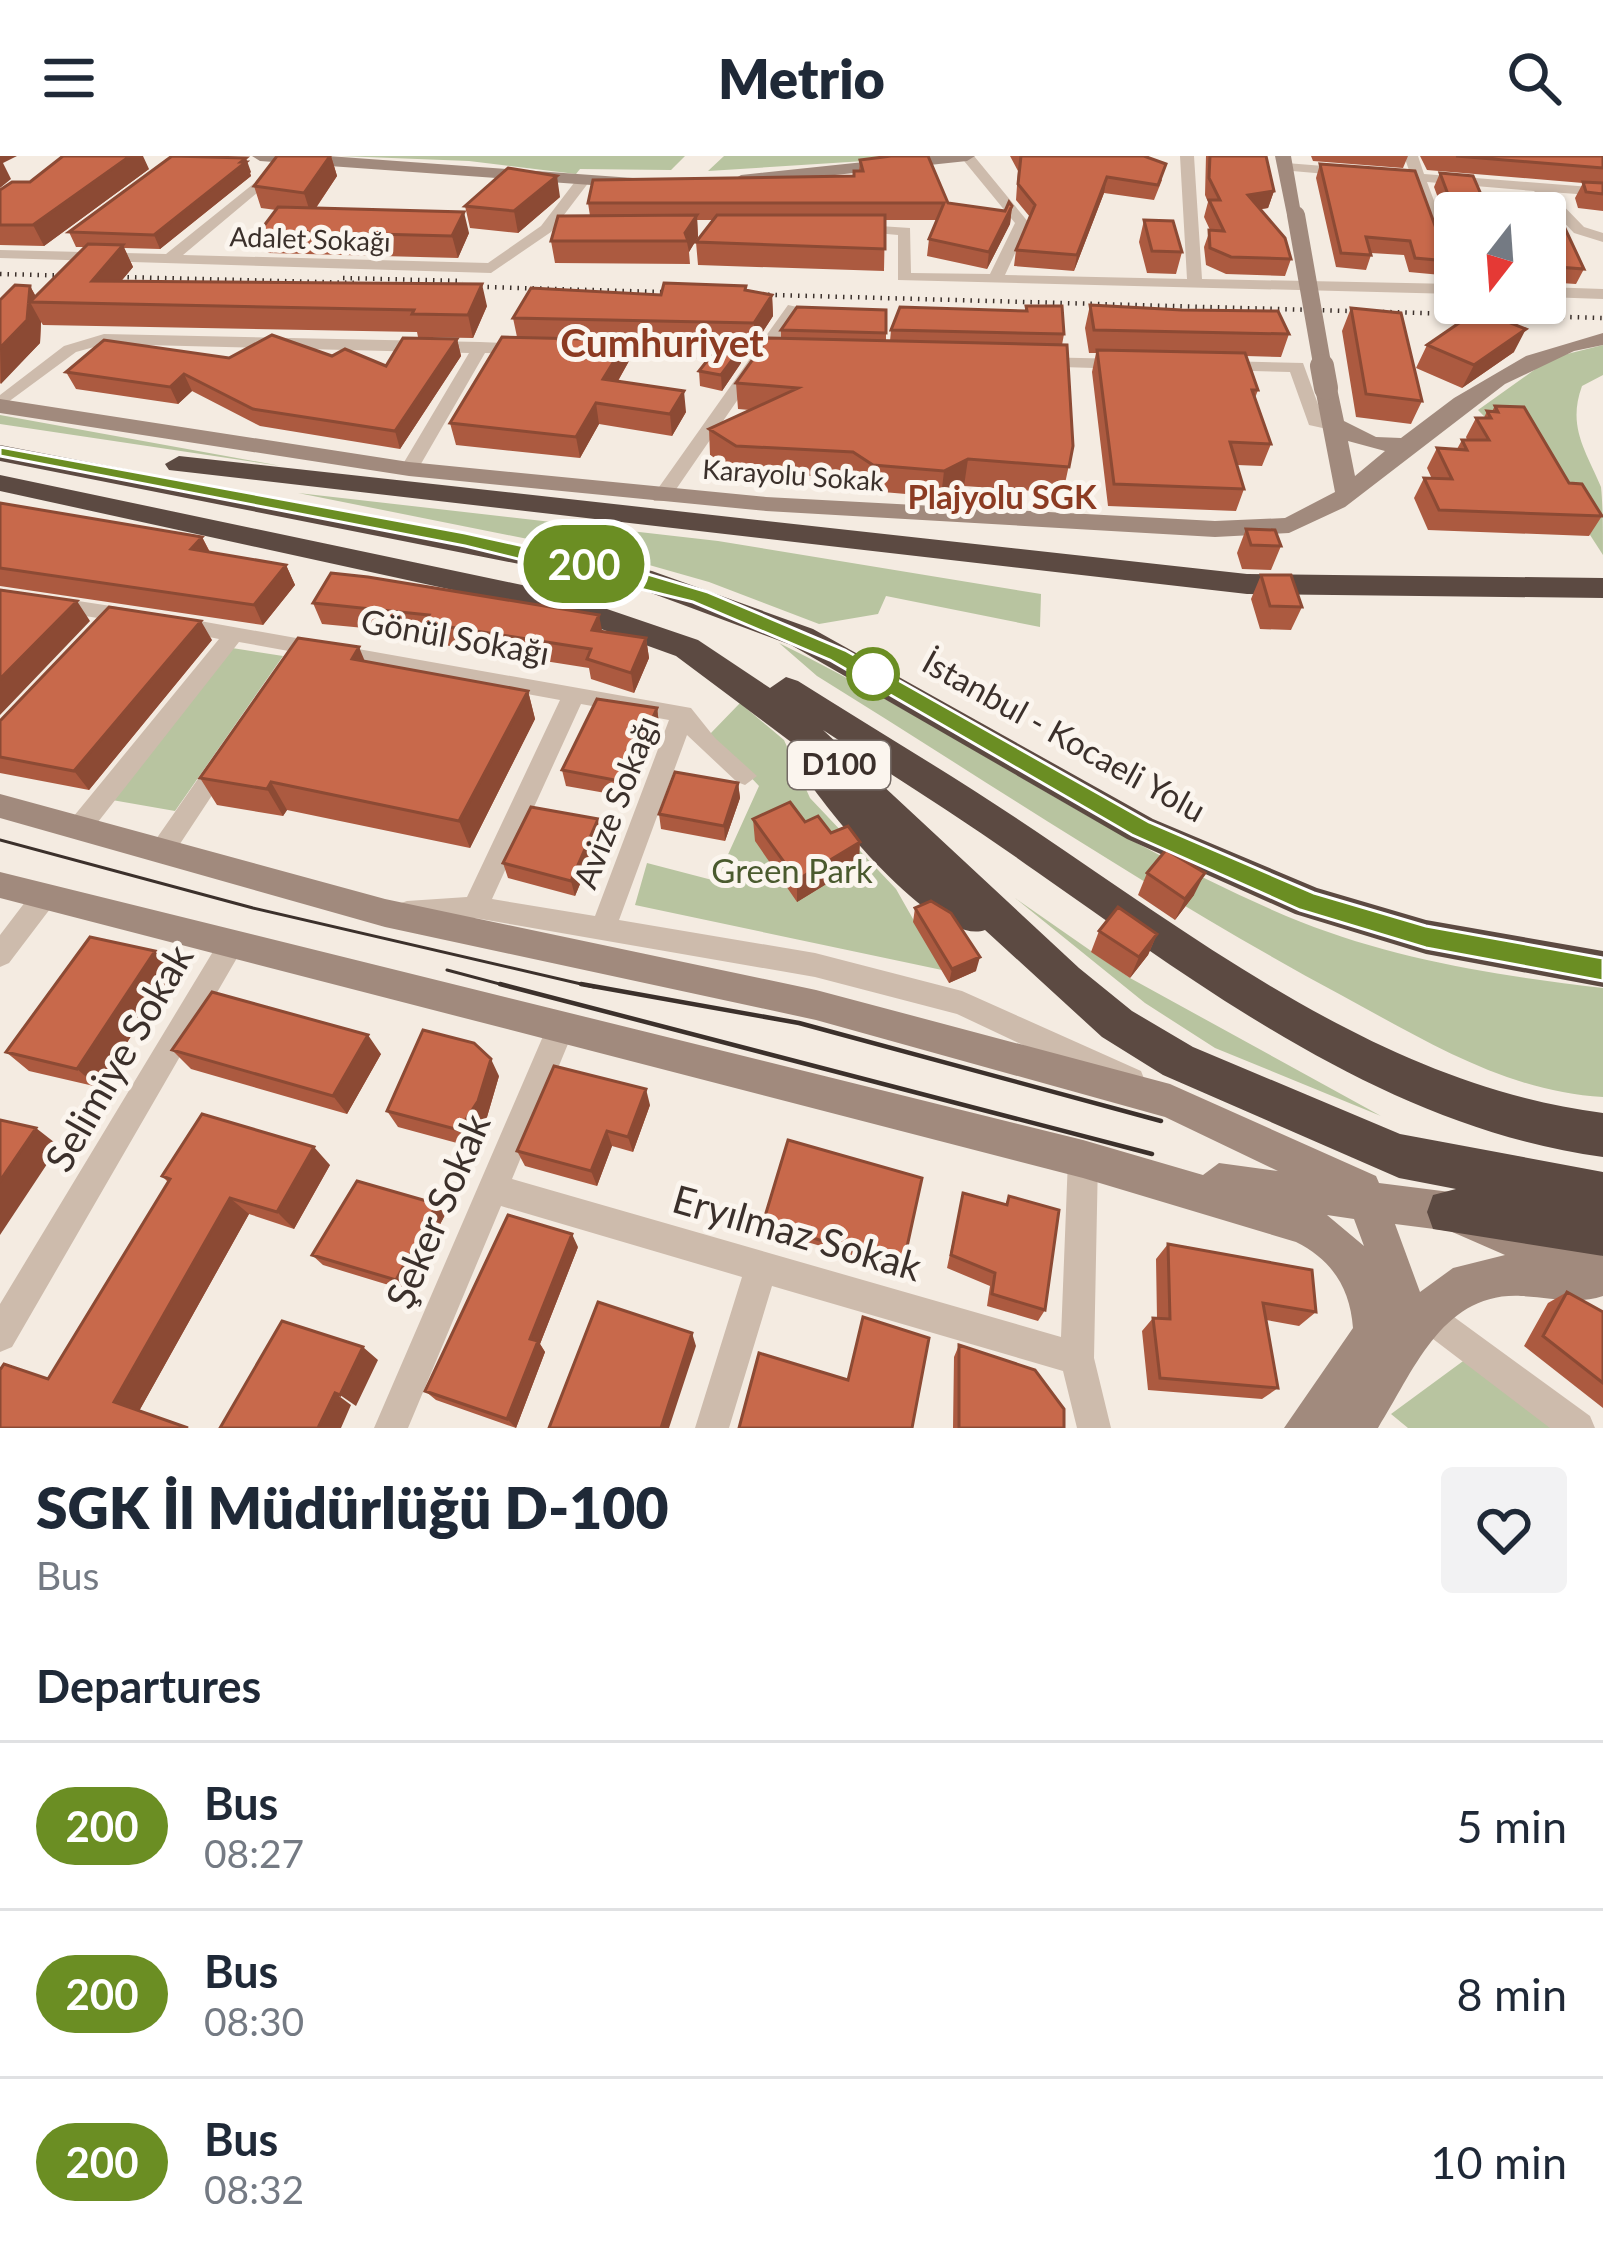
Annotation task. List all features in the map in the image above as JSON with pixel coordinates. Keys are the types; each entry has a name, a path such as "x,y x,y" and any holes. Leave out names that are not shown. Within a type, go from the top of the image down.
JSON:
{"highway":[{"path":"0,435 191,466 1247,584 1603,588"},
{"name":"İstanbul - Kocaeli Yolu","path":"0,453 465,539 681,591 802,637 1140,829 1309,902 1445,942 1603,969"},
{"path":"0,480 539,584 665,625 767,677 1221,974 1358,1055 1501,1114 1603,1135"},
{"name":"D100","path":"0,480 603,615 687,648 789,718 829,789 904,869 1038,955 1117,1024 1252,1096 1399,1156 1603,1195"},
{"path":"1450,1212 1603,1232"}],"main road":[{"path":"260,156 582,182 652,183"},
{"path":"724,181 967,156"},
{"path":"1284,161 1326,388 1353,462 1381,466"},
{"name":"Karayolu Sokak","path":"0,405 409,470 661,497 1216,529 1304,521 1529,361 1570,344 1603,339"},
{"path":"1345,438 1411,445"},
{"path":"1345,438 1347,494"},
{"path":"0,806 385,913 816,1005 1170,1101 1356,1185 1370,1203 1418,1326"},
{"path":"0,885 1083,1159 1303,1224 1345,1249 1362,1280 1374,1334 1341,1421"},
{"path":"1083,1159 1450,1212 1603,1276"},
{"path":"1418,1326 1406,1232 1412,1221 1450,1212"},
{"path":"1341,1421 1418,1326 1458,1290 1487,1276 1603,1286"}],"street":[{"path":"967,156 1022,223 996,278"},
{"path":"1187,156 1195,283"},
{"path":"1411,156 1434,220"},
{"path":"168,260 288,160"},
{"path":"1284,161 1419,178 1603,192"},
{"name":"Adalet Sokağı","path":"0,254 491,268 546,229 582,182"},
{"path":"1537,186 1579,230 1603,238"},
{"path":"832,227 905,231 903,277 1434,289"},
{"path":"546,229 568,228"},
{"path":"47,256 64,243"},
{"path":"1566,292 1603,293"},
{"path":"661,497 794,308"},
{"path":"0,405 70,350 94,340 544,349"},
{"path":"409,470 480,347"},
{"path":"568,350 806,357"},
{"path":"1016,361 1156,364"},
{"path":"1203,365 1297,368 1315,421 1345,438"},
{"path":"43,515 211,547"},
{"name":"Gönül Sokağı","path":"0,596 107,623 235,633 297,653 575,693 683,714"},
{"path":"77,829 235,633"},
{"path":"475,907 575,693"},
{"name":"Avize Sokağı","path":"683,714 706,744 745,776"},
{"name":"Avize Sokağı","path":"604,926 683,714"},
{"path":"161,852 239,738"},
{"path":"0,955 44,897"},
{"path":"385,913 475,907 815,965 962,1003 1170,1101"},
{"name":"Selimiye Sokak","path":"0,1335 232,943"},
{"name":"Şeker Sokak","path":"391,1428 561,1027"},
{"path":"1083,1159 1077,1358 1094,1428"},
{"name":"Eryılmaz Sokak","path":"494,1189 1077,1358"},
{"path":"712,1428 762,1266"},
{"path":"1418,1326 1578,1428"}],"green space":[{"path":"340,156 685,156 671,170 580,169 576,174 469,161"},
{"path":"724,156 912,156 912,158 708,171"},
{"path":"1603,345 1603,375 1582,386 1577,426 1601,487 1603,555 1570,504 1478,410 1551,358"},
{"path":"0,415 281,466 0,424"},
{"path":"298,493 718,541 1041,594 1040,627 886,596 878,614 819,624 709,582 628,559"},
{"path":"779,643 1167,859 1301,922 1374,947 1450,965 1603,988 1603,1097 1568,1093 1500,1074 1435,1046 1341,995 1077,840 817,676"},
{"path":"232,648 283,656 175,811 112,800"},
{"name":"Green Park","path":"740,703 784,740 810,798 896,889 942,970 635,905 647,863 716,881 759,786 710,734"},
{"path":"1015,898 1130,978 1381,1116 1215,1048 1145,1003"},
{"path":"1470,1356 1554,1428 1408,1428 1391,1414"}],"building":[{"path":"63,156 130,156 33,225 0,225 0,190 12,182 30,182"},
{"path":"172,156 246,158 241,162 246,162 154,235 69,232"},
{"path":"277,156 330,156 304,193 254,186"},
{"path":"928,156 948,203 1005,211 1009,202 1012,206 989,252 929,239 944,203 588,203 593,180 854,176 854,171 863,171 860,160"},
{"path":"1021,156 1144,156 1166,164 1158,185 1107,177 1077,255 1016,250 1035,205 1018,184"},
{"path":"1210,156 1266,156 1274,191 1248,195 1285,238 1291,259 1231,257 1210,248 1209,230 1224,231 1209,200 1220,200 1209,178"},
{"path":"1456,156 1603,156 1603,168"},
{"path":"1320,164 1415,171 1434,223 1434,260 1415,258 1410,241 1366,237 1371,255 1341,253"},
{"path":"508,168 557,176 514,211 465,206"},
{"path":"1440,173 1473,176 1480,192 1447,192"},
{"path":"1583,182 1603,183 1603,194 1586,192"},
{"path":"278,207 464,212 452,236 260,231"},
{"path":"697,215 685,233 688,241 551,241 558,216"},
{"path":"717,215 885,215 885,249 696,242"},
{"path":"1144,220 1173,221 1182,252 1152,251"},
{"path":"1566,231 1584,269 1566,268"},
{"path":"88,244 123,245 92,281 482,284 468,315 30,302"},
{"path":"664,283 746,286 745,290 772,295 754,323 513,318 531,288 661,295"},
{"path":"15,285 30,286 27,320 0,348 0,300"},
{"path":"1090,305 1278,311 1289,334 1094,330"},
{"path":"1026,306 1062,306 1064,334 891,330 900,307 1027,311"},
{"path":"797,307 886,310 886,333 781,330"},
{"path":"1351,308 1401,313 1422,401 1366,394"},
{"path":"1458,324 1513,324 1526,329 1474,365 1427,345"},
{"path":"272,335 332,356 345,349 386,366 403,338 457,339 395,431 253,409 184,374 170,387 66,372 104,340 229,358"},
{"path":"502,337 627,340 603,379 684,391 670,414 596,403 576,437 450,423"},
{"path":"768,338 1067,345 1073,446 1069,467 968,459 944,471 873,465 853,452 736,446 709,429 798,388 736,383"},
{"path":"718,347 741,348 721,375 699,371"},
{"path":"1097,350 1245,353 1271,444 1230,442 1244,489 1114,484"},
{"path":"1495,406 1524,407 1569,483 1582,484 1602,516 1439,510 1424,478 1452,479 1437,448 1467,450 1462,440 1489,440 1476,418 1491,418 1487,411 1498,412"},
{"path":"0,503 202,537 191,549 286,565 254,605 0,568"},
{"path":"1246,529 1275,530 1281,546 1251,545"},
{"path":"331,573 599,615 592,630 646,638 631,673 587,659 591,649 424,623 429,615 313,603"},
{"path":"1261,575 1291,575 1302,607 1270,606"},
{"path":"0,590 77,601 0,679"},
{"path":"109,607 201,621 74,771 0,757 0,721"},
{"path":"298,638 359,647 352,659 528,691 459,821 271,782 267,789 200,778"},
{"path":"597,699 657,708 625,782 562,770"},
{"path":"675,772 738,783 724,826 659,814"},
{"path":"790,802 805,822 818,816 831,833 848,826 860,842 797,880 753,819"},
{"path":"531,807 598,819 571,881 503,863"},
{"path":"1166,850 1205,873 1185,899 1147,873"},
{"path":"931,901 951,913 980,957 952,969 915,908"},
{"path":"1118,907 1157,934 1139,957 1099,931"},
{"path":"90,937 155,951 77,1069 6,1052"},
{"path":"212,992 368,1035 333,1096 172,1050"},
{"path":"423,1030 474,1043 491,1059 478,1101 459,1130 387,1111"},
{"path":"554,1066 646,1089 628,1137 607,1131 591,1171 517,1151"},
{"path":"202,1114 314,1147 277,1212 230,1198 114,1402 188,1428 0,1428 0,1370 4,1364 48,1379 170,1179 162,1176"},
{"path":"0,1120 36,1128 0,1181"},
{"path":"788,1140 922,1178 903,1265 763,1223"},
{"path":"357,1181 437,1204 396,1280 312,1255"},
{"path":"963,1193 1007,1205 1009,1196 1059,1210 1045,1310 992,1294 995,1273 951,1255"},
{"path":"508,1215 572,1234 530,1339 538,1341 507,1419 425,1391"},
{"path":"1168,1244 1312,1270 1316,1312 1263,1303 1278,1388 1160,1378 1153,1318 1170,1319"},
{"path":"1567,1292 1603,1312 1603,1383 1543,1336"},
{"path":"598,1302 692,1333 661,1428 549,1428"},
{"path":"863,1317 929,1338 912,1428 739,1428 759,1353 848,1380"},
{"path":"282,1321 363,1347 340,1395 335,1393 318,1428 220,1428"},
{"path":"959,1345 1035,1370 1064,1409 1064,1428 959,1428"}],"tram line":[{"path":"0,840 253,908 581,984"},
{"path":"447,970 511,987"},
{"path":"500,984 1152,1154"},
{"path":"581,984 799,1023 1161,1121"},
{"path":"581,984 594,987"}],"railway":[{"path":"0,274 360,283"},
{"path":"343,278 463,281"},
{"path":"450,286 696,293"},
{"path":"738,294 1603,318"}],"bus line":[{"name":"200","path":"0,453 465,539 641,578 802,637 1140,829 1309,902 1426,937 1603,969"}],"district":[{"name":"Cumhuriyet","path":"662,343"},
{"name":"Plajyolu SGK","path":"1002,497"}]}
